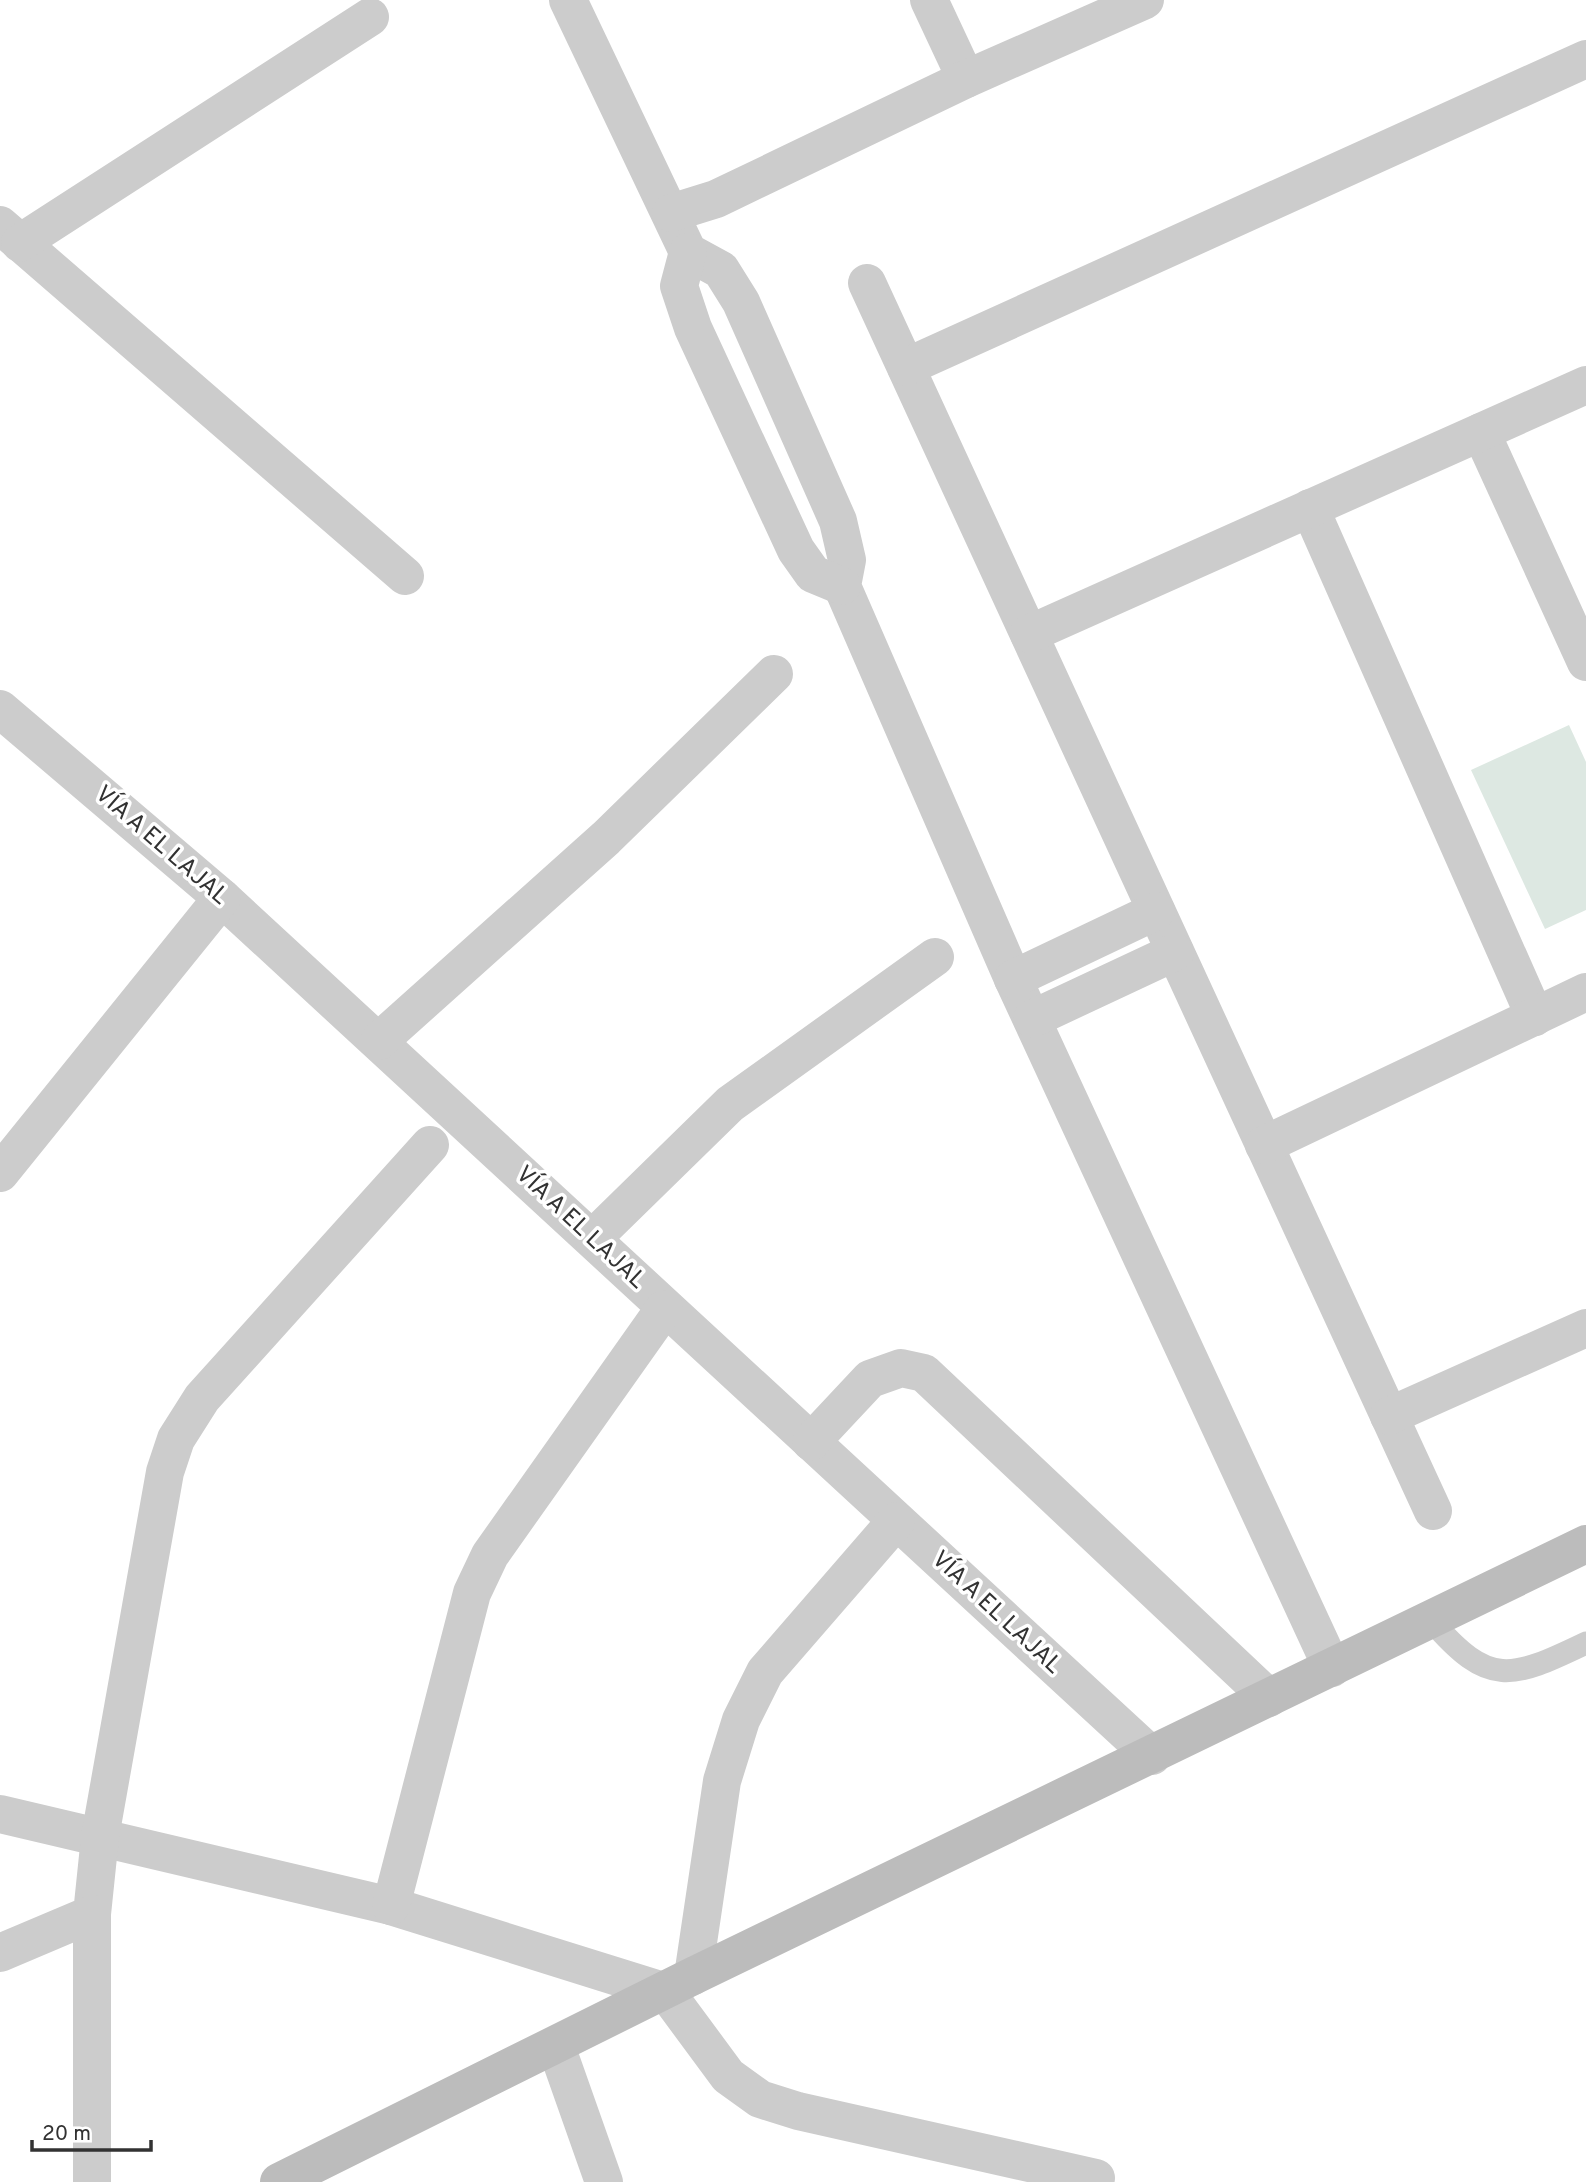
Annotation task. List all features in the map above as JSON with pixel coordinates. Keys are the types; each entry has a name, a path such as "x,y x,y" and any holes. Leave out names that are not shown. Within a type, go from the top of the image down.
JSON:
{"street":[{"path":"568,0 688,252 721,270 741,302 838,522 847,560 842,586 1013,979 1332,1668"},
{"path":"929,0 966,79"},
{"path":"671,213 716,199 966,79 1144,0"},
{"path":"370,17 10,234 405,576"},
{"path":"906,367 1586,59"},
{"path":"688,252 679,286 693,328 796,550 813,574 842,586"},
{"path":"867,283 1433,1511"},
{"path":"1029,634 1586,385"},
{"path":"1481,432 1586,662"},
{"path":"1310,508 1535,1017"},
{"path":"379,1041 606,838 774,674"},
{"name":"VÍA A EL LAJAL","path":"0,709 222,898 1152,1756"},
{"path":"0,1173 222,898"},
{"path":"1013,979 1156,911"},
{"path":"1032,1019 1175,952"},
{"path":"593,1238 730,1104 935,957"},
{"path":"1264,1145 1586,992"},
{"path":"92,2182 92,1914 100,1837 164,1472 176,1439 202,1398 430,1145"},
{"path":"391,1906 472,1593 490,1555 664,1308"},
{"path":"1389,1416 1586,1328"},
{"path":"811,1442 870,1379 901,1368 924,1373 1269,1698"},
{"path":"896,1521 765,1672 741,1720 722,1782 679,1984 728,2076 760,2099 797,2111 1096,2178"},
{"path":"279,2182 679,1984 1586,1544"},
{"path":"0,1814 391,1906 679,1984"},
{"path":"0,1953 92,1914"},
{"path":"556,2046 604,2182"}],"lane":[{"path":"1431,1620 1458,1652 1491,1670 1534,1668 1586,1643"}],"shaded area":[{"path":"1569,725 1586,762 1586,910 1545,929 1471,770"}]}
